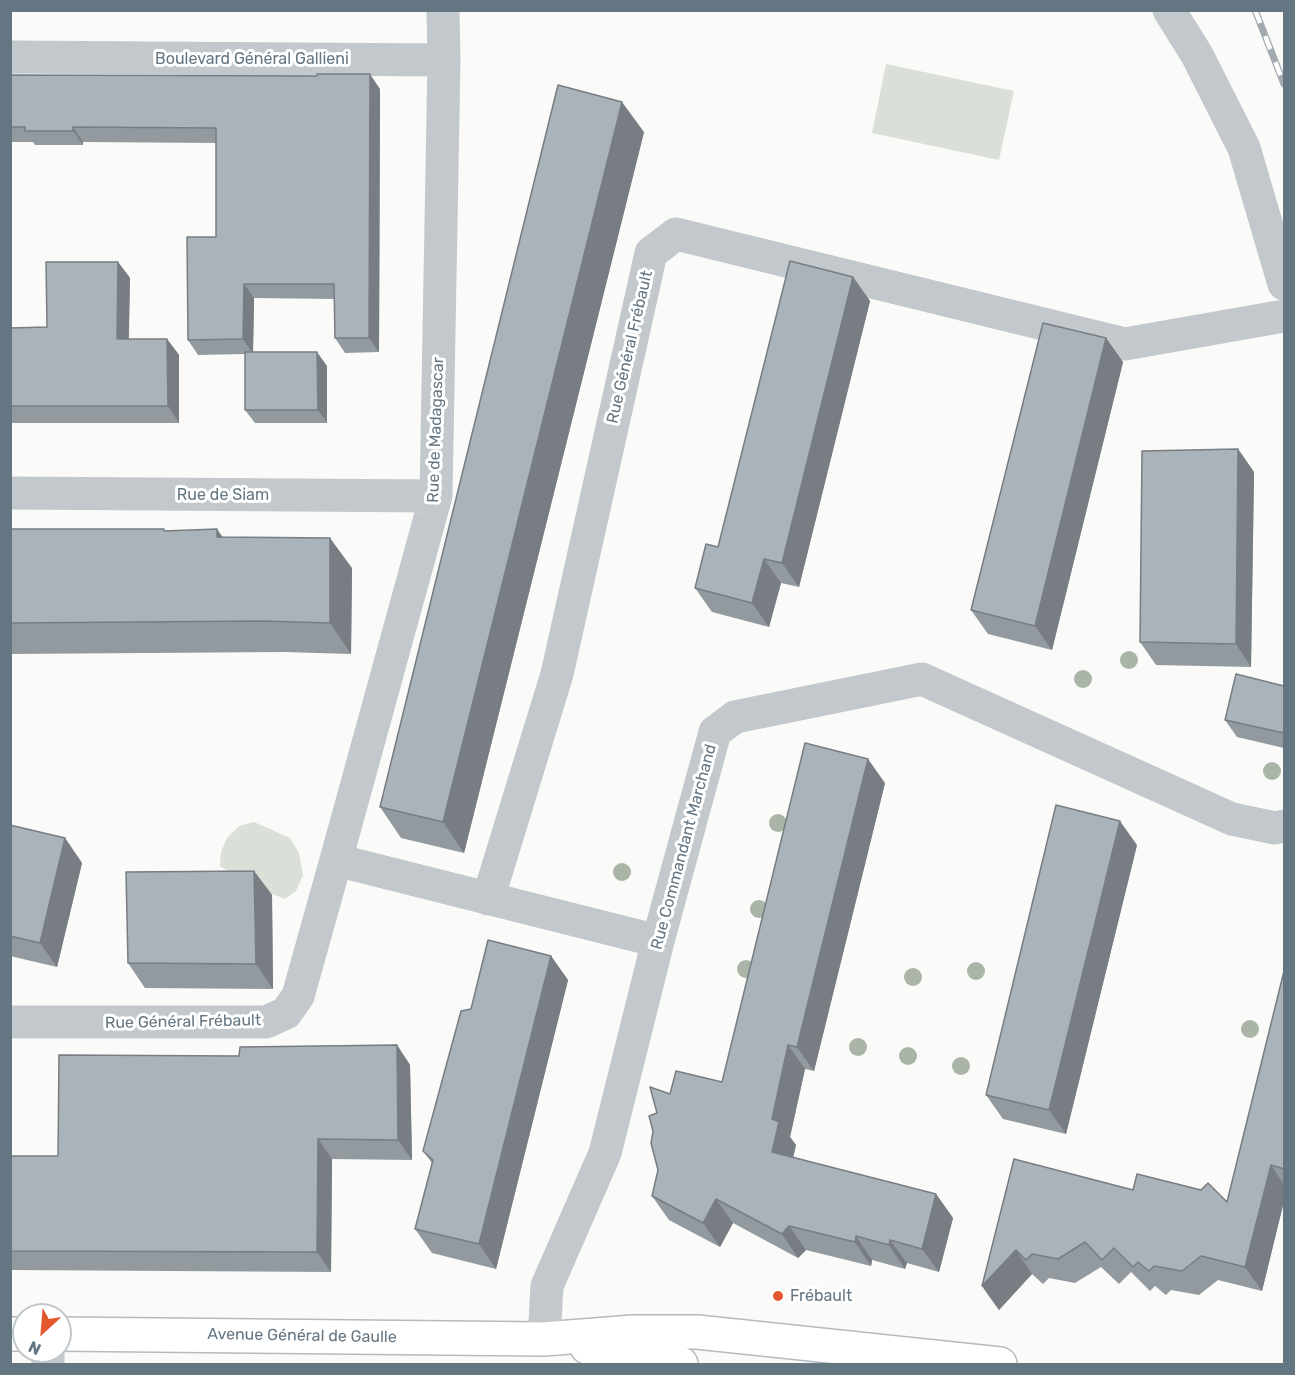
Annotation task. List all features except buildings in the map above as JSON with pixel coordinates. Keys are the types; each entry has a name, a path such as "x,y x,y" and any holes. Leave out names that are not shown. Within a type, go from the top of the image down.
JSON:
{"main road":[{"name":"Avenue Général de Gaulle","path":"72,1334 544,1339 633,1332 698,1332 1000,1365"},
{"name":"Avenue Général de Gaulle","path":"544,1339 681,1365"}],"street":[{"path":"443,10 444,60"},
{"path":"1169,10 1197,55 1244,148 1284,284"},
{"name":"Boulevard Général Gallieni","path":"10,57 444,60"},
{"name":"Rue de Madagascar","path":"336,860 436,496 444,60"},
{"name":"Rue Général Frébault","path":"488,899 557,674 651,254 676,234 1125,344 1284,316"},
{"name":"Rue de Siam","path":"10,493 436,496"},
{"name":"Rue Commandant Marchand","path":"544,1339 547,1286 605,1153 658,941 715,732 735,717 922,679 1232,819 1275,828 1284,826"},
{"path":"336,860 658,941"},
{"name":"Rue Général Frébault","path":"10,1022 266,1022 286,1013 298,996 336,860"}],"shaded area":[{"path":"886,64 1014,91 999,160 872,133"},
{"path":"254,822 290,838 299,853 303,875 296,891 285,899 254,887 220,866 221,852 227,838 239,826"}],"railway":[{"path":"1255,10 1284,84"}],"place":[{"name":"Frébault","path":"778,1296"}]}
